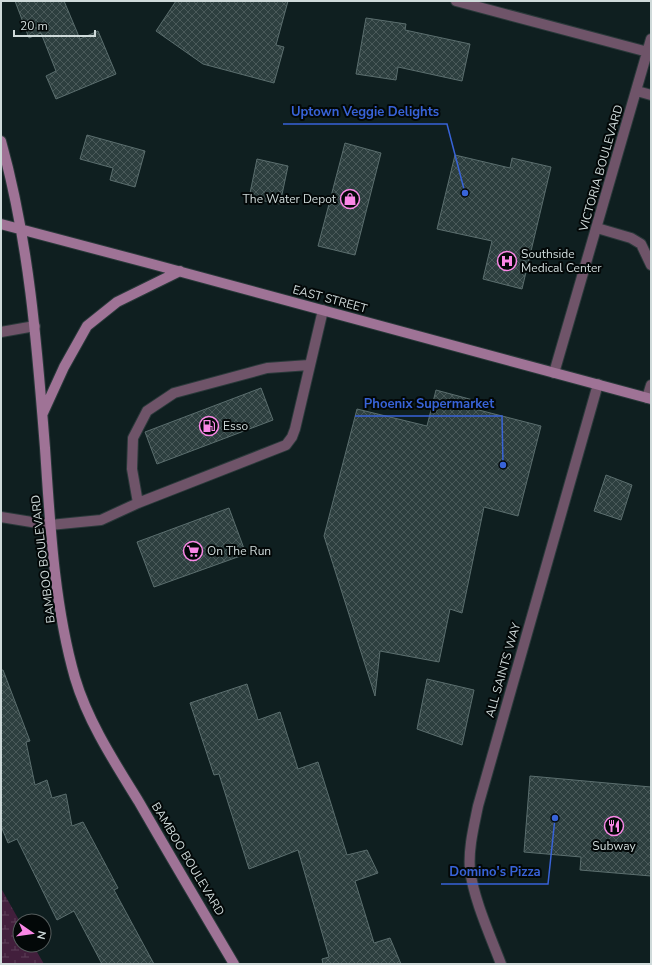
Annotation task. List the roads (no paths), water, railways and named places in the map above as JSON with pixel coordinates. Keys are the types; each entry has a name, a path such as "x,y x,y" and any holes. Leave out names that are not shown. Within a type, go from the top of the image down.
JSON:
{"main road":[{"name":"BAMBOO BOULEVARD","path":"1,141 22,230 35,326 50,525 58,594 70,658 82,698 105,745 234,964"},
{"name":"EAST STREET","path":"1,224 649,398"},
{"path":"42,414 64,367 87,326 117,302 180,271"}],"street":[{"path":"456,1 648,52"},
{"name":"VICTORIA BOULEVARD","path":"554,373 651,39"},
{"path":"637,91 651,95"},
{"path":"597,228 631,238 641,244 651,265"},
{"path":"1,517 50,525 102,520 138,503 286,445 292,437 295,429 322,310"},
{"path":"1,332 35,326"},
{"path":"138,503 132,469 133,438 147,411 174,393 268,368 309,365"},
{"name":"ALL SAINTS WAY","path":"501,964 474,890 470,869 470,848 478,806 598,384"},
{"path":"649,398 651,385"}],"place":[{"name":"Uptown Veggie Delights","path":"465,193"},
{"name":"The Water Depot","path":"350,199"},
{"name":"Southside Medical Center","path":"507,261"},
{"name":"Esso","path":"209,426"},
{"name":"Phoenix Supermarket","path":"503,465"},
{"name":"On The Run","path":"193,551"},
{"name":"Domino's Pizza","path":"555,818"},
{"name":"Subway","path":"614,826"}]}
